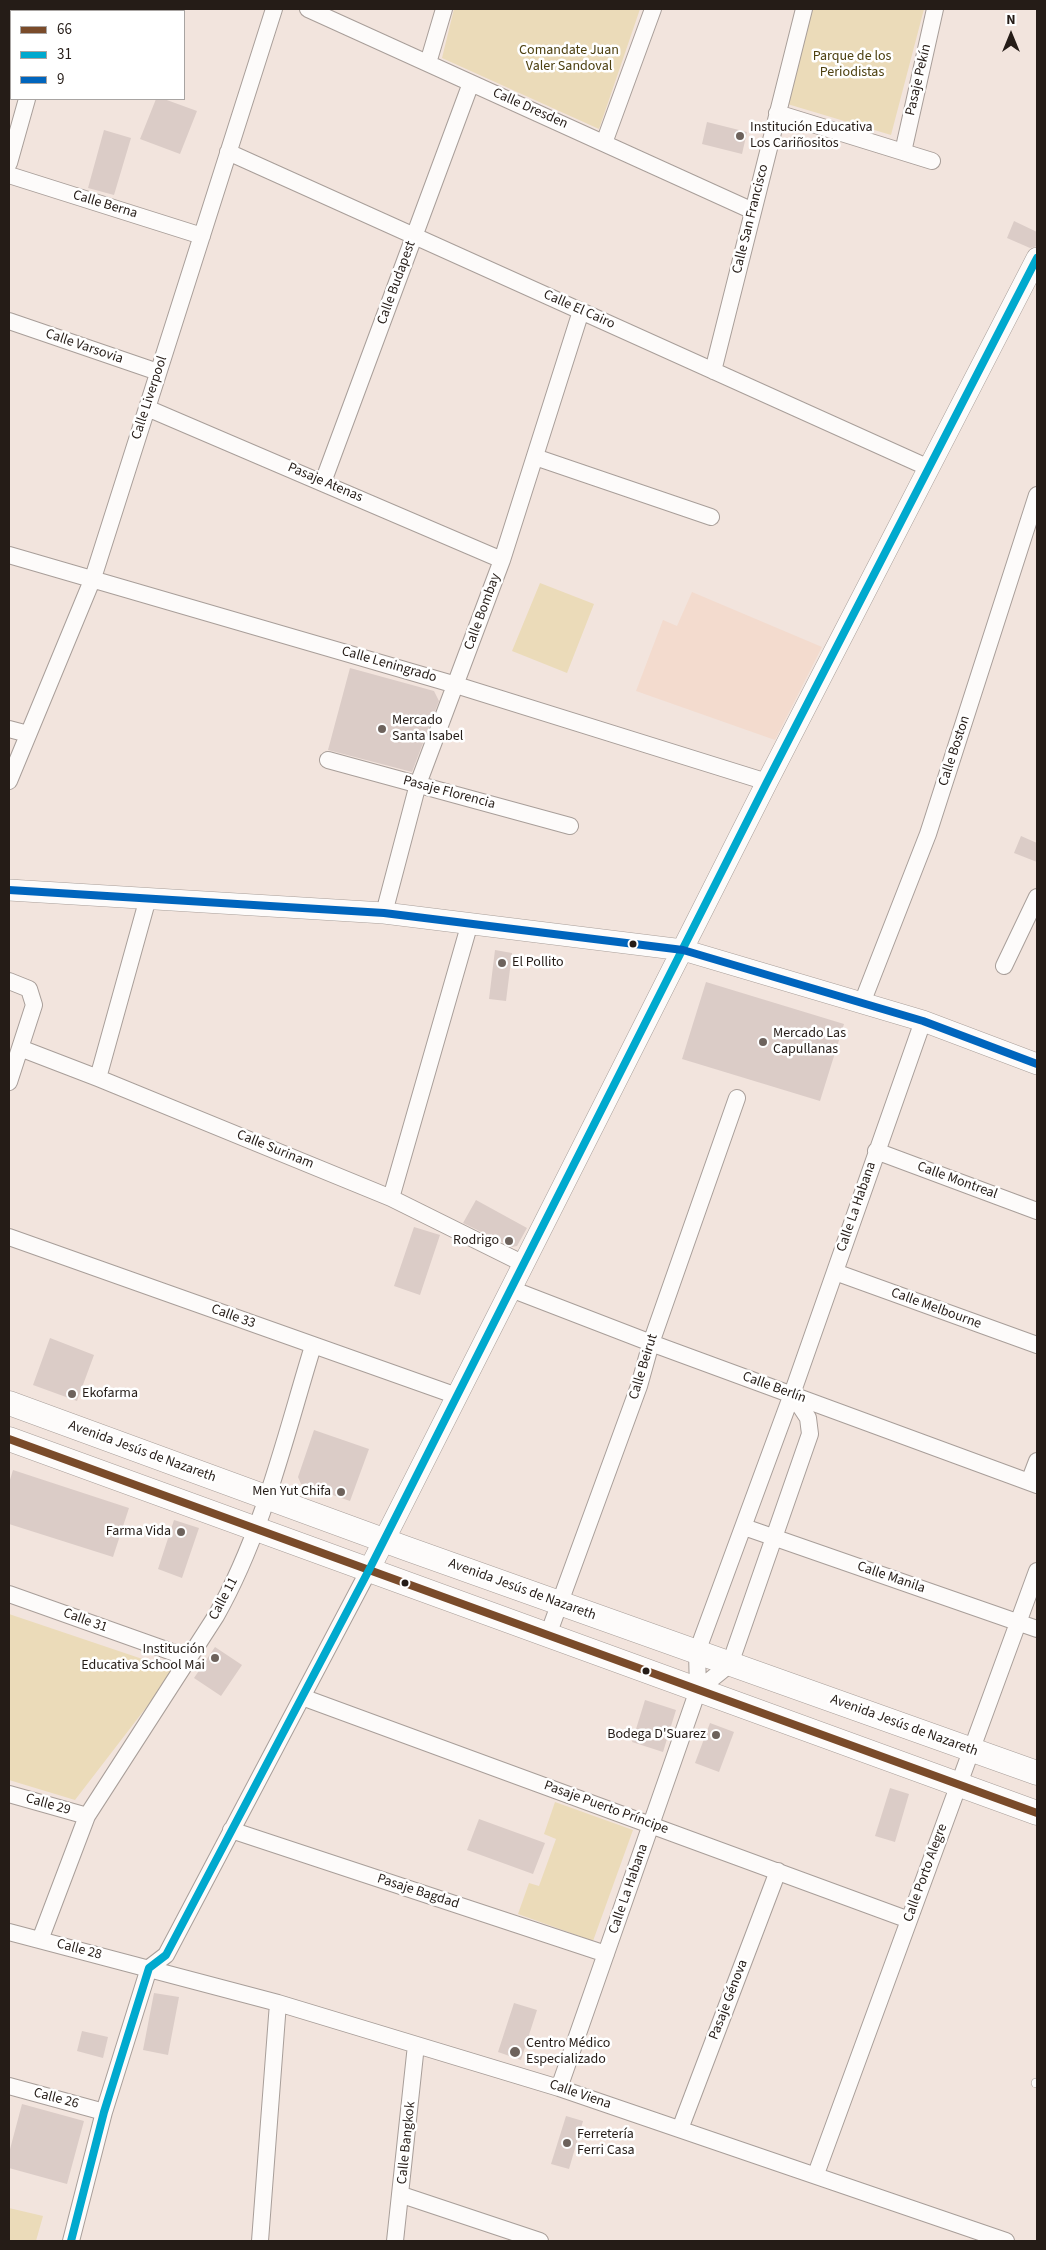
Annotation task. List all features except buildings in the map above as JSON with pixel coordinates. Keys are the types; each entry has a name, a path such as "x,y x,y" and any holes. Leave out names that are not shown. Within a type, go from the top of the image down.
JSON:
{"main road":[{"name":"Avenida Jesús de Nazareth","path":"9,1404 1037,1774"},
{"path":"9,1439 1037,1813"}],"street":[{"name":"Calle Liverpool","path":"9,781 93,578 274,9"},
{"name":"Calle Dresden","path":"308,9 753,211"},
{"path":"428,63 444,9"},
{"path":"604,143 653,9"},
{"name":"Calle San Francisco","path":"713,370 804,9"},
{"name":"Pasaje Pekín","path":"903,152 935,9"},
{"name":"Calle Budapest","path":"323,482 471,83"},
{"path":"9,163 28,100"},
{"path":"778,112 932,161"},
{"name":"Calle El Cairo","path":"228,152 929,468"},
{"name":"Calle Berna","path":"9,175 202,236"},
{"path":"71,2241 104,2112 149,1968 166,1955 369,1570 767,782 1037,258"},
{"name":"Calle Bombay","path":"384,913 418,784 502,560 581,311"},
{"name":"Calle Varsovia","path":"9,321 158,372"},
{"name":"Pasaje Atenas","path":"147,408 502,560"},
{"path":"535,457 711,517"},
{"name":"Calle Boston","path":"862,1003 928,834 1037,494"},
{"name":"Calle Leningrado","path":"9,555 456,685 767,782"},
{"path":"9,729 28,734"},
{"name":"Pasaje Florencia","path":"328,760 570,826"},
{"path":"9,890 384,913 469,926 683,950 923,1021 1037,1064"},
{"path":"1004,966 1037,897"},
{"path":"98,1078 148,898"},
{"path":"391,1198 469,926"},
{"path":"9,981 29,989 34,1005 9,1082"},
{"name":"Calle La Habana","path":"559,2088 698,1690 697,1652 792,1394 923,1021"},
{"name":"Calle Surinam","path":"20,1048 391,1198 524,1264"},
{"name":"Calle Beirut","path":"548,1635 639,1386 651,1343 738,1098"},
{"name":"Calle Montreal","path":"876,1151 1037,1211"},
{"name":"Calle 33","path":"9,1237 457,1396"},
{"name":"Calle Melbourne","path":"835,1272 1037,1345"},
{"name":"Calle Berlín","path":"511,1289 651,1343 1033,1484"},
{"name":"Calle 11","path":"40,1940 87,1816 235,1583 266,1498 313,1346"},
{"path":"698,1690 730,1664 810,1434 808,1418 792,1394"},
{"path":"1033,1484 1037,1461"},
{"name":"Calle Manila","path":"744,1527 1037,1629"},
{"name":"Calle Porto Alegre","path":"816,2174 1037,1571"},
{"name":"Calle 31","path":"9,1594 189,1658"},
{"name":"Pasaje Puerto Príncipe","path":"302,1697 909,1920"},
{"name":"Calle 29","path":"9,1794 87,1816"},
{"name":"Pasaje Bagdad","path":"231,1830 606,1954"},
{"name":"Pasaje Génova","path":"680,2130 778,1871"},
{"name":"Calle 28","path":"9,1932 149,1968"},
{"name":"Calle Viena","path":"149,1968 278,2003 559,2088 816,2174 1006,2241"},
{"path":"260,2241 278,2003"},
{"name":"Calle Bangkok","path":"395,2241 402,2194 416,2045"},
{"name":"Calle 26","path":"9,2086 104,2112"},
{"path":"402,2194 540,2241"}],"shaded area":[{"path":"692,592 822,647 775,740 636,691 663,620 677,626"}],"green space":[{"name":"Comandate Juan Valer Sandoval","path":"454,9 640,9 599,129 442,58"},
{"name":"Parque de los Periodistas","path":"809,9 924,9 891,135 784,103"},
{"path":"540,583 594,604 567,673 512,651"},
{"path":"9,1614 175,1670 75,1800 9,1780"},
{"path":"555,1802 633,1830 593,1941 518,1914 529,1883 539,1886 556,1839 544,1834"},
{"path":"9,2208 43,2216 36,2241 9,2241"}],"transit line":[{"name":"31","path":"71,2241 104,2112 149,1968 166,1955 369,1570 767,782 1037,258"},
{"name":"9","path":"9,890 384,913 683,950 923,1021 1037,1064"},
{"name":"66","path":"9,1439 1037,1813"}],"place":[{"name":"Institución Educativa Los Cariñositos","path":"740,136"},
{"name":"Mercado Santa Isabel","path":"382,729"},
{"name":"El Pollito","path":"502,963"},
{"name":"Mercado Las Capullanas","path":"763,1042"},
{"name":"Rodrigo","path":"509,1241"},
{"name":"Ekofarma","path":"72,1394"},
{"name":"Men Yut Chifa","path":"341,1492"},
{"name":"Farma Vida","path":"181,1532"},
{"name":"Institución Educativa School Mai","path":"215,1658"},
{"name":"Bodega D'Suarez","path":"716,1735"},
{"name":"Centro Médico Especializado","path":"515,2052"},
{"name":"Ferretería Ferri Casa","path":"567,2143"}]}
